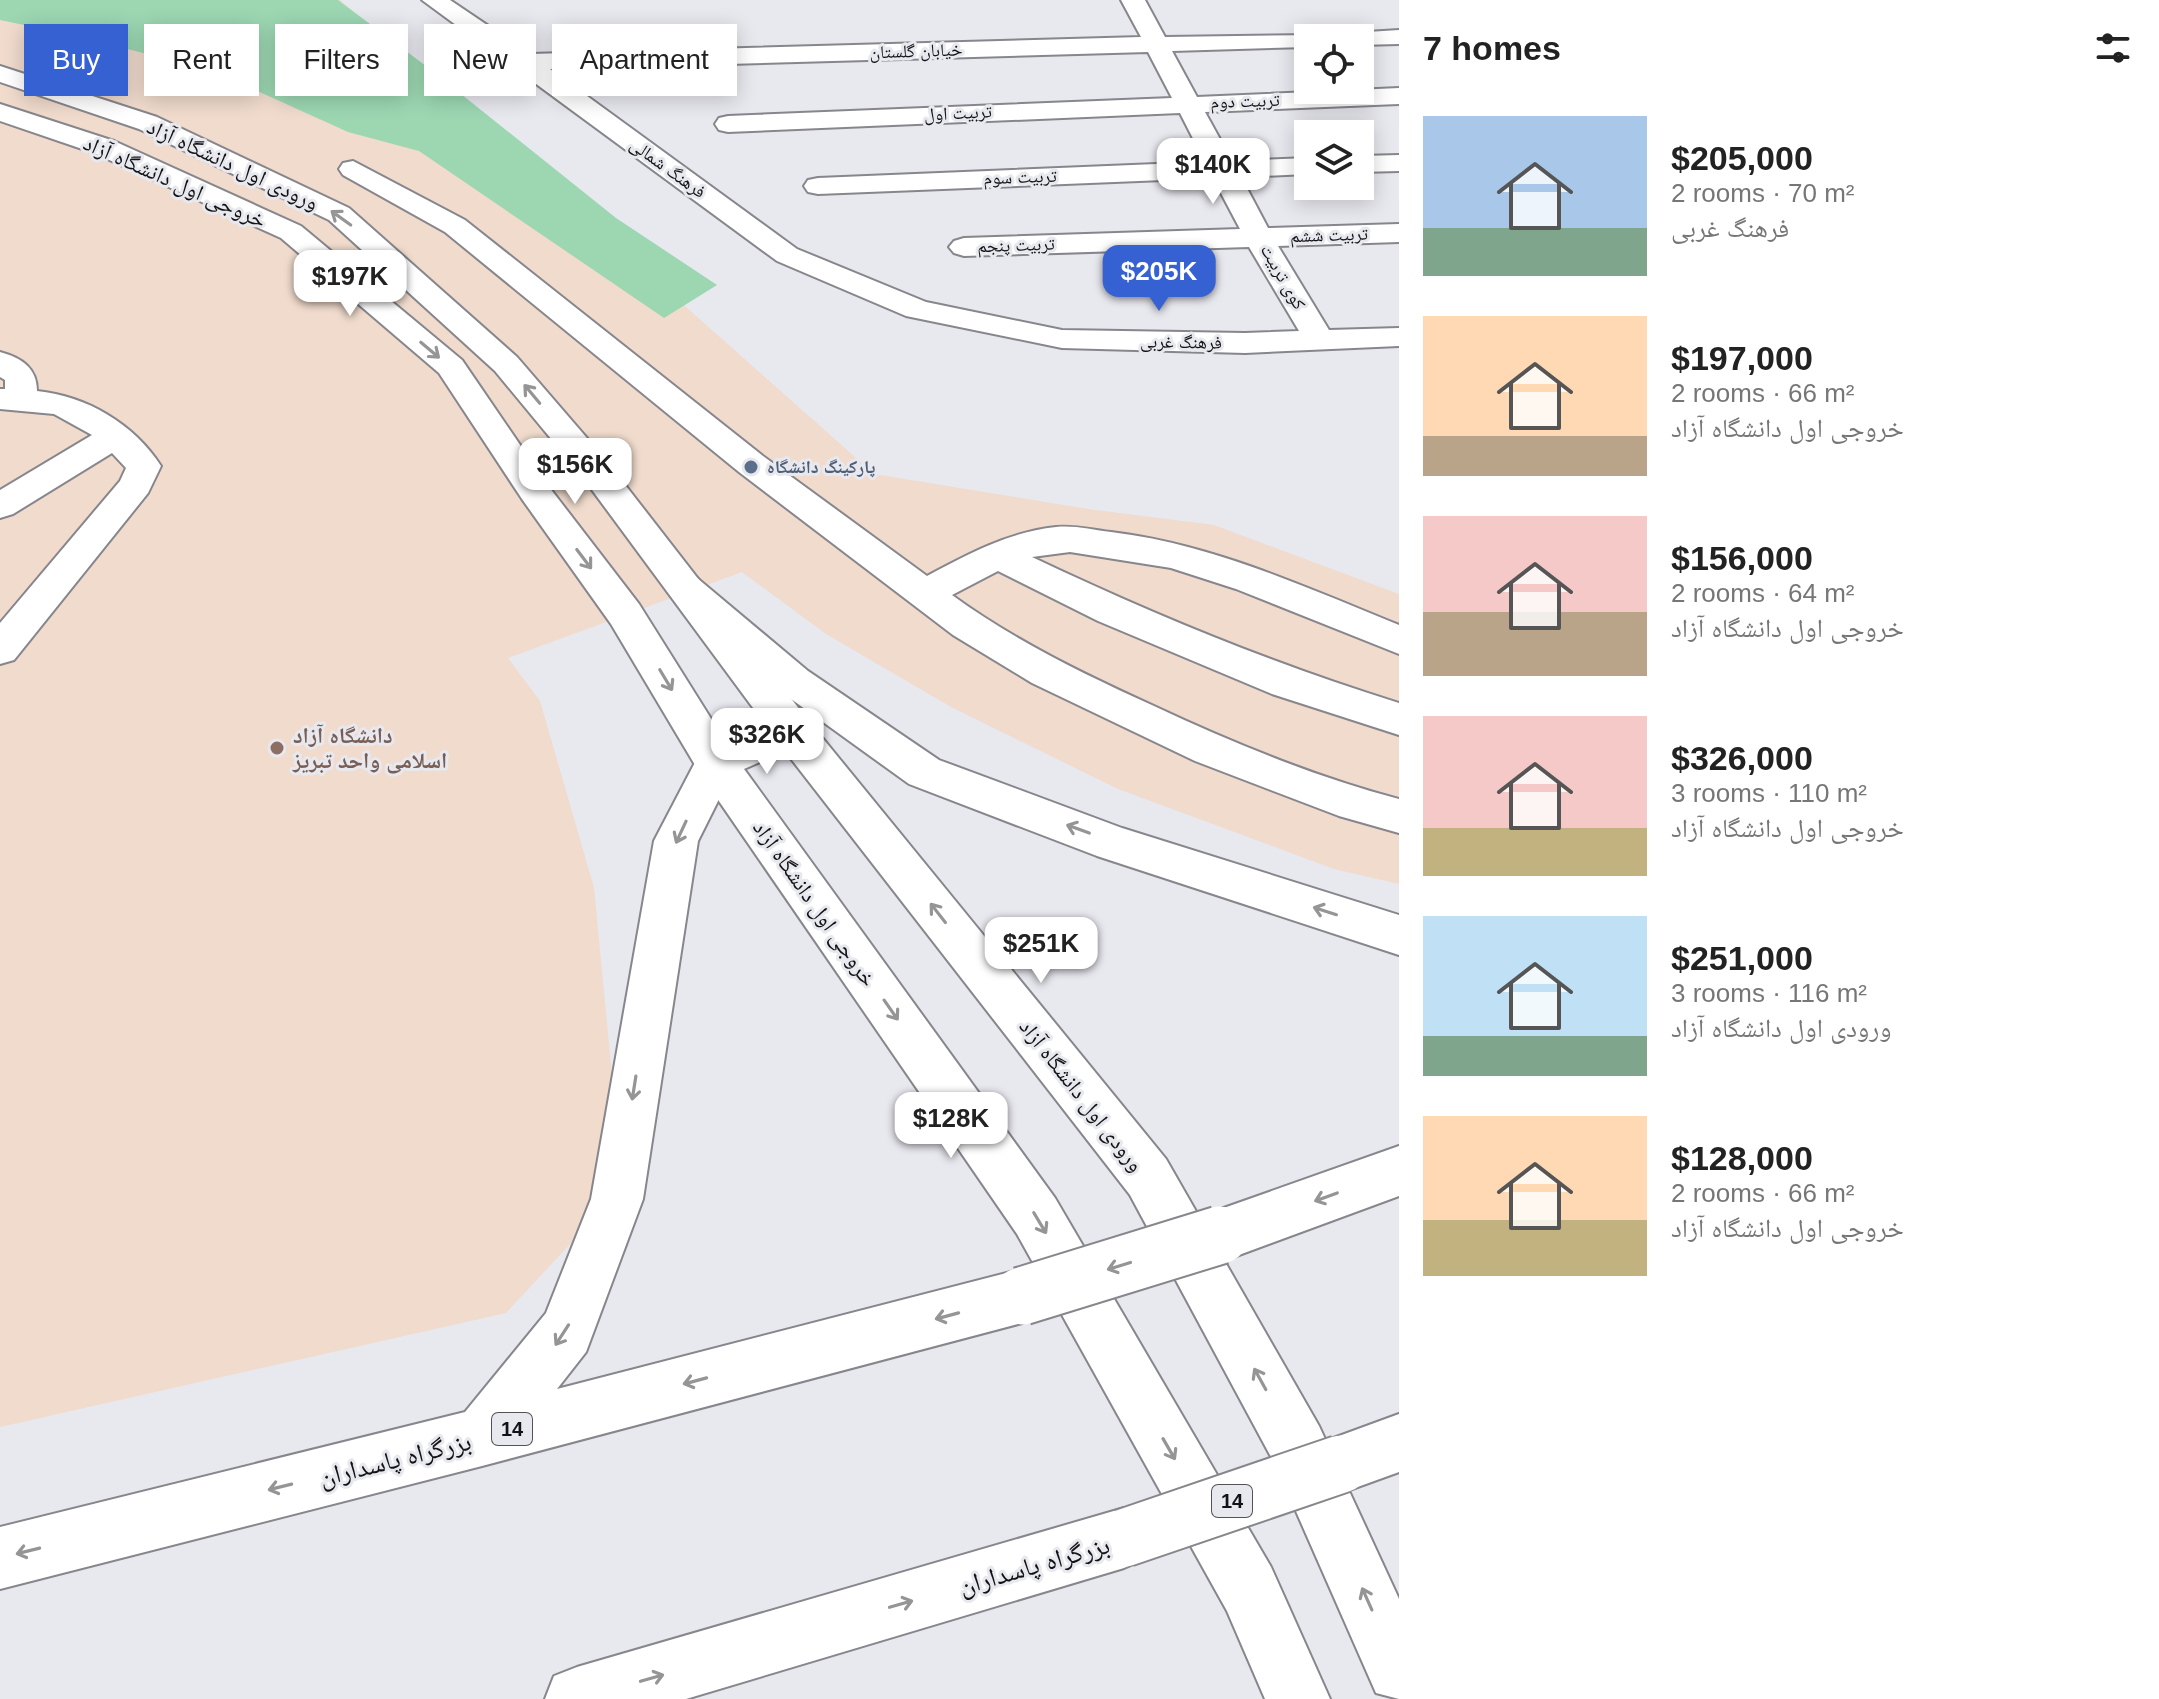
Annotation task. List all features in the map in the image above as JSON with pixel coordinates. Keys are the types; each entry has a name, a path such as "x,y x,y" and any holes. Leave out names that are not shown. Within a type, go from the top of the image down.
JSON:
{"main road":[{"name":"فرهنگ شمالی","path":"434,0 469,24"},
{"name":"کوی تربیت","path":"1133,0 1259,238 1319,339"},
{"path":"1374,38 1399,37"},
{"name":"خیابان گلستان","path":"536,62 1294,40"},
{"name":"فرهنگ شمالی","path":"536,70 787,255 917,309"},
{"name":"ورودی اول دانشگاه آزاد","path":"0,74 24,82"},
{"path":"2,112 38,96"},
{"name":"ورودی اول دانشگاه آزاد","path":"69,96 148,123 339,214 506,364 593,467 792,730 1148,1177 1298,1447 1399,1670"},
{"name":"تربیت دوم","path":"1188,103 1399,96"},
{"name":"تربیت اول","path":"728,124 1188,103"},
{"name":"خروجی اول دانشگاه آزاد","path":"2,112 104,147 291,232 451,367 534,491 625,614 716,763 1036,1216 1249,1589 1298,1699"},
{"path":"104,147 148,123"},
{"path":"1374,164 1399,163"},
{"name":"تربیت سوم","path":"818,186 1294,166"},
{"path":"353,169 455,226 751,464 967,625 1046,673 1210,750 1354,804 1399,816"},
{"name":"تربیت ششم","path":"1259,238 1399,233"},
{"name":"تربیت پنجم","path":"964,247 1259,238"},
{"name":"فرهنگ غربی","path":"917,309 1062,339 1245,343 1399,337"},
{"path":"0,362 21,376 10,399 55,403 83,412 115,436 144,466 136,485 0,650"},
{"path":"0,506 115,436"},
{"path":"534,491 593,467"},
{"path":"923,594 997,555 1058,539 1113,543 1179,557 1399,640"},
{"path":"997,555 1112,611 1286,683 1399,719"},
{"path":"625,614 684,587 794,681 924,772 1113,843 1399,935"},
{"path":"482,1437 566,1332 617,1199 676,841 716,763 792,730"},
{"name":"بزرگراه پاسداران","path":"0,1558 482,1437 1022,1296 1220,1235 1399,1171"},
{"name":"بزرگراه پاسداران","path":"577,1699 1124,1538 1399,1443"}],"shaded area":[{"name":"دانشگاه آزاد اسلامی واحد تبریز","path":"0,0 340,0 367,24 275,24 275,96 408,96 408,60 424,75 424,96 448,96 874,474 1088,509 1214,525 1399,594 1399,884 1334,869 1118,789 951,707 826,634 742,572 508,658 540,701 594,888 614,1096 584,1229 506,1313 0,1427"}],"green space":[{"path":"0,0 338,0 370,24 275,24 275,96 408,96 408,52 424,64 424,96 464,96 616,218 717,285 664,318 419,151 348,132 259,92 259,24 144,24 144,53 128,49 128,24 24,25 0,20"}],"place":[{"name":"پارکینگ دانشگاه","path":"751,467"},
{"name":"دانشگاه آزاد اسلامی واحد تبریز","path":"277,748"}]}
